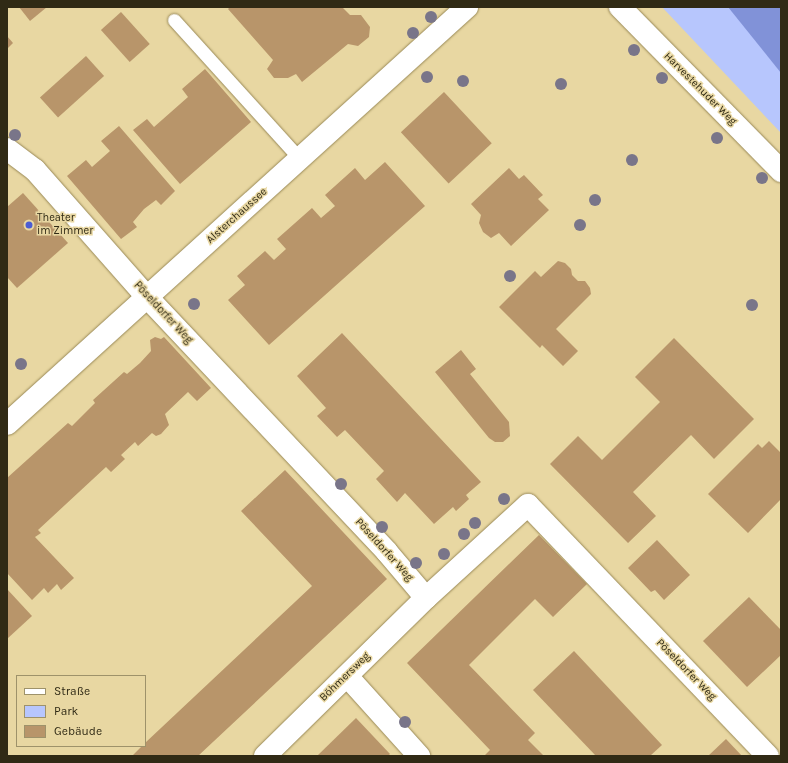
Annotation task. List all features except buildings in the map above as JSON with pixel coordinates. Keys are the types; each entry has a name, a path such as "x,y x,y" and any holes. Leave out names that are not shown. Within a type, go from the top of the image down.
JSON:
{"street":[{"name":"Alsterchaussee","path":"7,424 467,7"},
{"name":"Harvestehuder Weg","path":"620,7 781,171"},
{"name":"Pöseldorfer Weg","path":"7,149 35,170 147,297 387,552 426,598 528,505 768,756"},
{"name":"Böhmersweg","path":"265,756 426,598"},
{"path":"347,676 419,756"}],"lane":[{"path":"174,20 300,159"}],"green space":[{"path":"662,7 781,7 781,133"}],"shaded area":[{"path":"728,7 781,7 781,73"}],"place":[{"name":"Theater im Zimmer","path":"29,225"}]}
